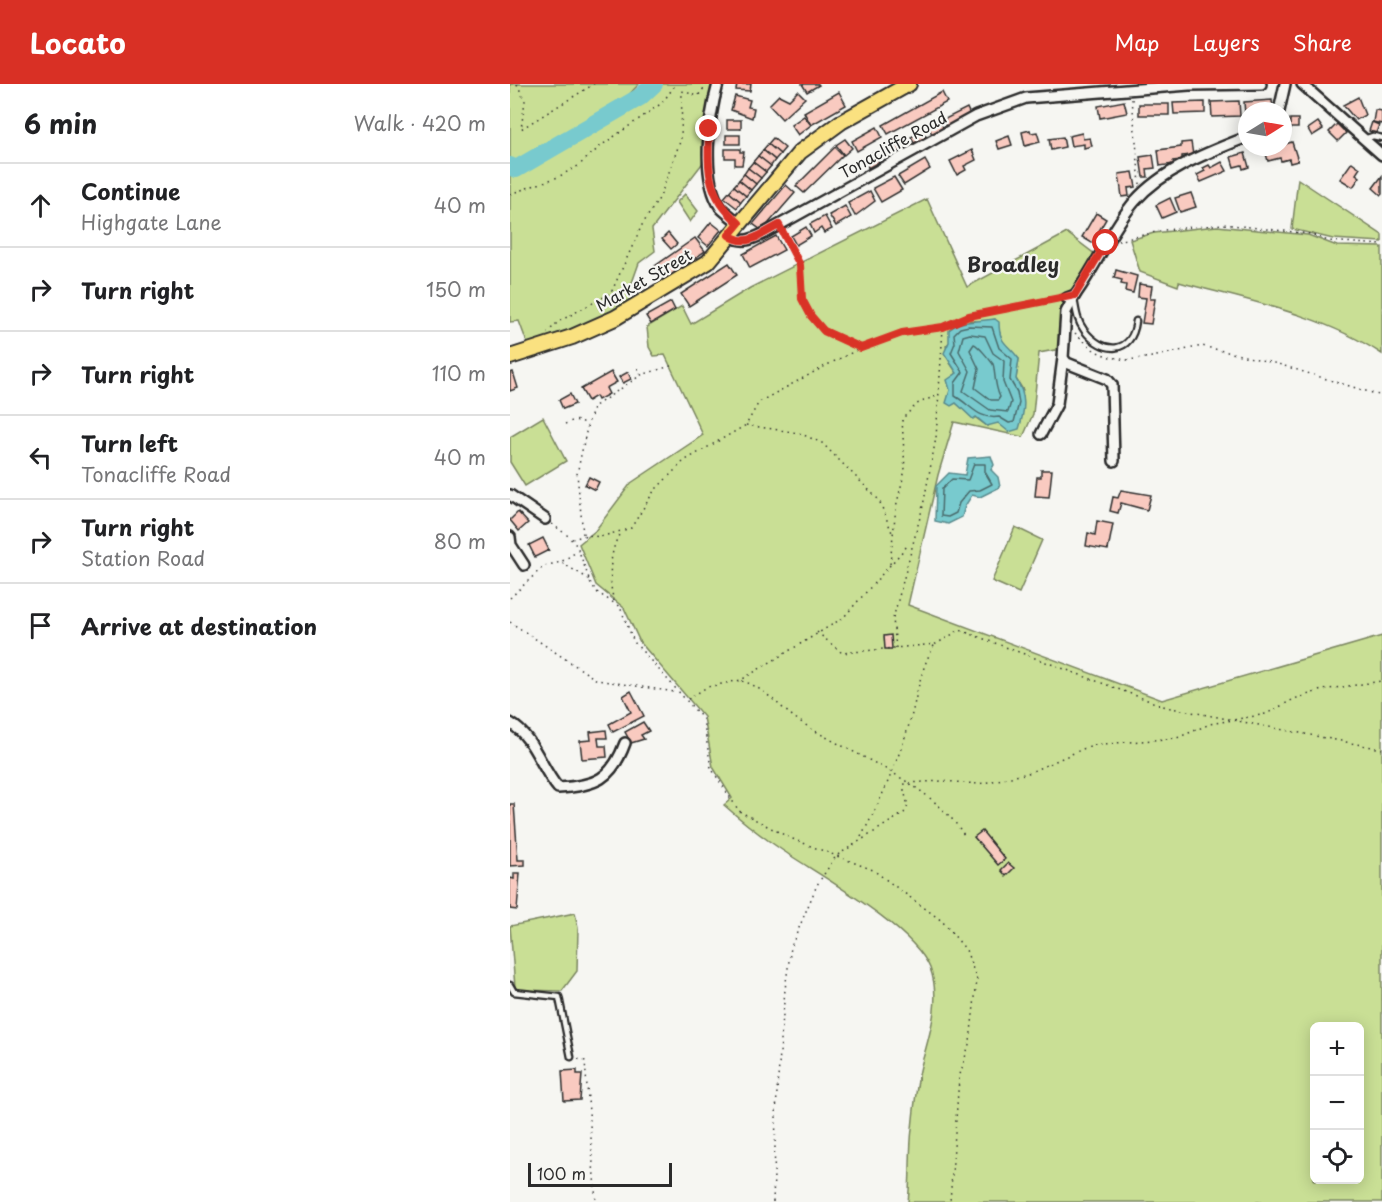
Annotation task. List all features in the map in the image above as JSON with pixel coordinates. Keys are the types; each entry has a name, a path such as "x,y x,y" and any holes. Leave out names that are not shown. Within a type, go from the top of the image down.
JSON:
{"main road":[{"name":"Market Street","path":"510,357 572,337 615,318 708,262 800,152 888,89 909,84"}],"street":[{"path":"718,84 709,129 708,153 712,190 721,208 739,223"},
{"name":"Tonacliffe Road","path":"729,235 747,242 976,116 1026,98 1131,89 1261,84"},
{"path":"1281,102 1285,84"},
{"path":"1302,84 1382,155"},
{"path":"1041,434 1057,404 1066,312 1072,297 1106,243 1150,186 1204,154 1238,141"},
{"path":"1063,358 1066,363 1107,380 1112,385 1114,462"},
{"path":"510,495 545,519"},
{"path":"510,537 511,545 524,565"},
{"path":"510,723 536,751 549,778 558,788 585,786 609,773 618,763 625,743"}],"lane":[{"path":"1364,139 1372,136 1382,138"},
{"path":"1072,297 1084,330 1100,344 1112,348 1123,347 1134,333 1136,321"},
{"path":"510,985 514,992 559,997 571,1057"}],"path":[{"path":"517,84 525,101 521,129 594,84"},
{"path":"510,194 558,177 578,165 602,145 662,103 676,84"},
{"path":"544,336 558,322 611,293 642,225 660,197 681,139 682,91 698,96 707,84"},
{"path":"1131,89 1141,195"},
{"path":"1106,243 1164,230 1223,224 1295,231 1342,243 1382,245"},
{"path":"779,225 800,265 802,299 811,316 824,331 861,348"},
{"path":"571,539 577,540 583,535 600,537 631,528 654,491 684,461 746,425 759,402 861,348 902,333 943,327 969,316 1072,297"},
{"path":"1065,325 1085,344 1110,357 1127,360 1202,346 1278,364 1382,396"},
{"path":"897,650 893,619 923,506 936,438 943,327"},
{"path":"583,535 577,474 588,423 595,405 641,375 674,365"},
{"path":"639,368 641,375"},
{"path":"890,566 896,507 905,470 903,419 917,404 939,394"},
{"path":"565,424 583,420 588,423"},
{"path":"746,425 799,433 822,443 879,500 893,535"},
{"path":"545,519 571,539 598,593 620,607 634,642 676,692 688,699 703,719 711,768 740,812 790,838 873,870 942,921 966,950 977,980 970,1041 959,1078 950,1202"},
{"path":"615,603 610,586 615,543 621,532"},
{"path":"688,699 707,687 741,680 843,618 908,545"},
{"path":"510,598 544,566 561,562 578,551"},
{"path":"561,562 590,580"},
{"path":"510,622 597,680 676,692"},
{"path":"817,632 842,653 897,650 936,644 960,630 1166,706 1241,720 1275,730 1382,749"},
{"path":"861,838 880,802 914,705 919,676 936,644"},
{"path":"741,680 780,705 798,720 851,748 905,783 943,810 964,835"},
{"path":"905,783 943,781 978,784 1028,773 1092,745 1177,738 1210,724 1266,714 1294,699 1322,690 1382,681"},
{"path":"773,1202 781,1046 791,947 817,885 836,856 861,838 904,813 908,806 904,790 905,783"},
{"path":"571,1057 585,1061 596,1202"}],"green space":[{"path":"510,84 639,84 623,101 518,160 510,161"},
{"path":"658,84 714,84 708,103 705,160 652,229 655,251 639,263 628,294 634,305 529,348 519,321 510,322 510,173 513,174 641,101"},
{"path":"1298,179 1382,235 1382,242 1333,239 1292,229"},
{"path":"685,194 698,211 690,222 677,202"},
{"path":"927,199 967,287 1067,233 1096,255 1064,304 1060,349 1039,353 1033,414 1023,437 954,422 938,475 908,605 1162,700 1382,636 1382,1202 908,1202 915,1098 935,1005 930,968 920,952 885,919 774,845 724,805 732,798 713,767 704,717 640,642 624,608 596,585 579,544 595,531 631,483 703,435 665,355 654,356 649,347 647,327 682,306 691,324 750,288","holes":["995,319 1004,345 1019,359 1016,379 1023,390 987,426 956,403 953,376 957,373 950,363 946,346 970,320 981,322"]},
{"path":"1217,226 1308,235 1337,246 1382,247 1382,354 1359,340 1284,310 1179,282 1178,286 1140,272 1130,240 1154,233"},
{"path":"543,417 566,461 525,486 510,462 510,437"},
{"path":"1015,527 1042,540 1019,593 992,581"},
{"path":"575,913 578,928 577,971 562,991 519,990 515,987 510,926"}],"water":[{"path":"995,319 999,322 1002,340 1019,359 1016,379 1022,391 1024,409 1019,429 1009,432 998,423 987,426 976,417 973,419 956,403 951,406 946,403 950,390 947,380 957,373 944,353 949,342 949,330 958,323"},
{"path":"991,456 994,465 991,470 998,477 1000,487 980,497 972,495 965,506 962,517 948,524 935,521 936,486 949,473 965,475 968,458"}],"building":[{"path":"737,84 751,84 750,91 736,90"},
{"path":"802,84 818,84 819,85 807,92"},
{"path":"798,91 805,98 782,119 769,105 779,95 789,100"},
{"path":"839,92 846,105 811,125 804,112"},
{"path":"942,92 947,102 888,134 883,125"},
{"path":"735,96 750,100 748,107 754,108 752,118 731,110"},
{"path":"1358,97 1365,115 1356,120 1343,105"},
{"path":"1272,100 1272,102 1244,102"},
{"path":"1124,101 1127,113 1100,118 1098,106"},
{"path":"1239,101 1238,116 1212,117 1211,102"},
{"path":"1205,102 1205,113 1174,114 1173,103"},
{"path":"1139,104 1169,104 1169,115 1139,115"},
{"path":"967,108 971,117 947,129 943,120"},
{"path":"1375,110 1382,111 1382,124 1373,122"},
{"path":"804,116 811,125 798,135 791,125"},
{"path":"1292,119 1298,119 1298,128 1292,128"},
{"path":"727,120 741,120 741,129 727,129"},
{"path":"1318,122 1323,129 1312,136 1308,129"},
{"path":"1372,122 1379,125 1376,133 1369,131"},
{"path":"941,123 944,129 932,134 929,128"},
{"path":"1337,124 1346,133 1338,141 1329,132"},
{"path":"877,127 882,137 857,151 852,141"},
{"path":"1030,130 1031,133 1037,132 1040,142 1025,146 1022,132"},
{"path":"923,131 926,138 914,143 911,137"},
{"path":"1082,133 1083,139 1090,138 1092,146 1084,148 1084,144 1071,146 1069,136"},
{"path":"726,135 740,135 740,144 726,144"},
{"path":"1009,136 1012,145 999,149 996,141"},
{"path":"1063,137 1065,147 1051,150 1049,139"},
{"path":"773,138 785,148 780,154 768,144"},
{"path":"845,139 852,148 844,155 836,145"},
{"path":"1191,142 1193,155 1182,156 1182,160 1173,161 1174,164 1160,166 1158,150 1181,147 1181,143"},
{"path":"1292,142 1298,161 1290,163 1289,159 1281,161 1280,158 1268,161 1267,156 1292,156"},
{"path":"768,144 780,154 775,160 763,150"},
{"path":"898,145 902,152 889,158 886,150"},
{"path":"835,147 843,155 804,193 796,186"},
{"path":"725,149 740,149 740,152 744,152 742,165 735,165 735,158 725,158"},
{"path":"763,150 775,160 771,166 758,156"},
{"path":"972,150 976,160 964,166 966,170 957,175 950,161"},
{"path":"874,152 879,162 868,168 865,156"},
{"path":"1153,155 1155,168 1147,169 1148,177 1143,177 1140,157"},
{"path":"758,156 771,166 766,172 753,162"},
{"path":"1246,156 1249,167 1243,169 1242,165 1234,167 1231,157"},
{"path":"925,160 930,169 904,185 898,176"},
{"path":"753,162 766,172 761,178 748,168"},
{"path":"1222,162 1227,171 1201,182 1197,175 1205,171 1203,168 1209,165 1211,168"},
{"path":"1352,162 1360,168 1356,174 1360,177 1353,187 1340,179"},
{"path":"748,168 761,178 756,184 744,174"},
{"path":"1133,172 1136,187 1128,188 1129,196 1122,197 1119,174"},
{"path":"744,174 756,184 751,190 739,180"},
{"path":"1382,176 1382,194 1381,195 1373,188"},
{"path":"894,177 902,190 881,202 873,188"},
{"path":"739,180 751,190 746,196 734,186"},
{"path":"786,185 795,193 768,224 760,229 753,224"},
{"path":"734,186 746,196 741,202 729,192"},
{"path":"870,191 875,201 855,216 848,203"},
{"path":"729,192 741,202 737,208 724,198"},
{"path":"1191,193 1196,207 1180,212 1175,198"},
{"path":"1170,198 1176,212 1162,218 1156,205"},
{"path":"845,206 851,217 836,226 829,215"},
{"path":"1096,213 1106,219 1092,243 1082,237"},
{"path":"825,216 832,229 824,233 821,228 814,233 810,224"},
{"path":"711,222 721,230 708,246 698,238"},
{"path":"806,227 811,236 796,245 791,236"},
{"path":"668,233 677,244 671,249 662,239"},
{"path":"776,236 784,250 750,268 743,254"},
{"path":"695,238 705,251 664,280 655,266"},
{"path":"729,263 737,275 689,306 681,294"},
{"path":"1116,270 1137,276 1133,293 1125,291 1126,285 1121,284 1122,280 1114,278"},
{"path":"1139,284 1152,286 1150,299 1155,299 1151,324 1142,323 1146,298 1138,297"},
{"path":"671,302 675,310 651,324 646,316"},
{"path":"513,372 518,388 510,391 510,373"},
{"path":"611,372 617,382 606,388 609,394 598,400 596,396 588,401 581,389"},
{"path":"628,372 631,379 623,383 619,377"},
{"path":"570,394 575,404 563,409 559,400"},
{"path":"1041,470 1052,470 1049,497 1035,496 1037,477 1041,477"},
{"path":"589,477 599,482 595,490 585,485"},
{"path":"1121,490 1151,495 1147,510 1121,503 1118,513 1110,511 1113,497 1118,498"},
{"path":"518,512 528,523 519,531 510,520"},
{"path":"1097,521 1113,524 1108,550 1086,546 1088,533 1095,535"},
{"path":"543,538 549,550 535,557 529,545"},
{"path":"891,635 892,649 885,649 884,636"},
{"path":"631,691 644,716 613,732 609,724 631,712 623,696"},
{"path":"643,722 649,731 641,735 644,739 631,743 625,732"},
{"path":"606,730 607,738 598,738 599,746 606,746 607,757 582,759 580,741 591,740 590,732"},
{"path":"510,804 514,804 518,860 525,860 525,865 510,866"},
{"path":"982,831 1005,859 998,865 974,837"},
{"path":"1008,863 1014,868 1006,876 1001,870"},
{"path":"514,873 520,873 517,910 510,909 510,878 514,879"},
{"path":"577,1070 577,1074 582,1074 580,1100 564,1101 562,1071"}],"waterway":[{"path":"510,166 516,169 640,97 654,84"}],"district":[{"name":"Broadley","path":"1013,265"}],"route":[{"path":"709,129 708,153 712,190 721,208 739,223 729,235 734,239 747,242 779,225 800,265 799,280 802,299 811,316 824,331 861,348 902,333 943,327 969,316 1075,295 1106,243"}]}
